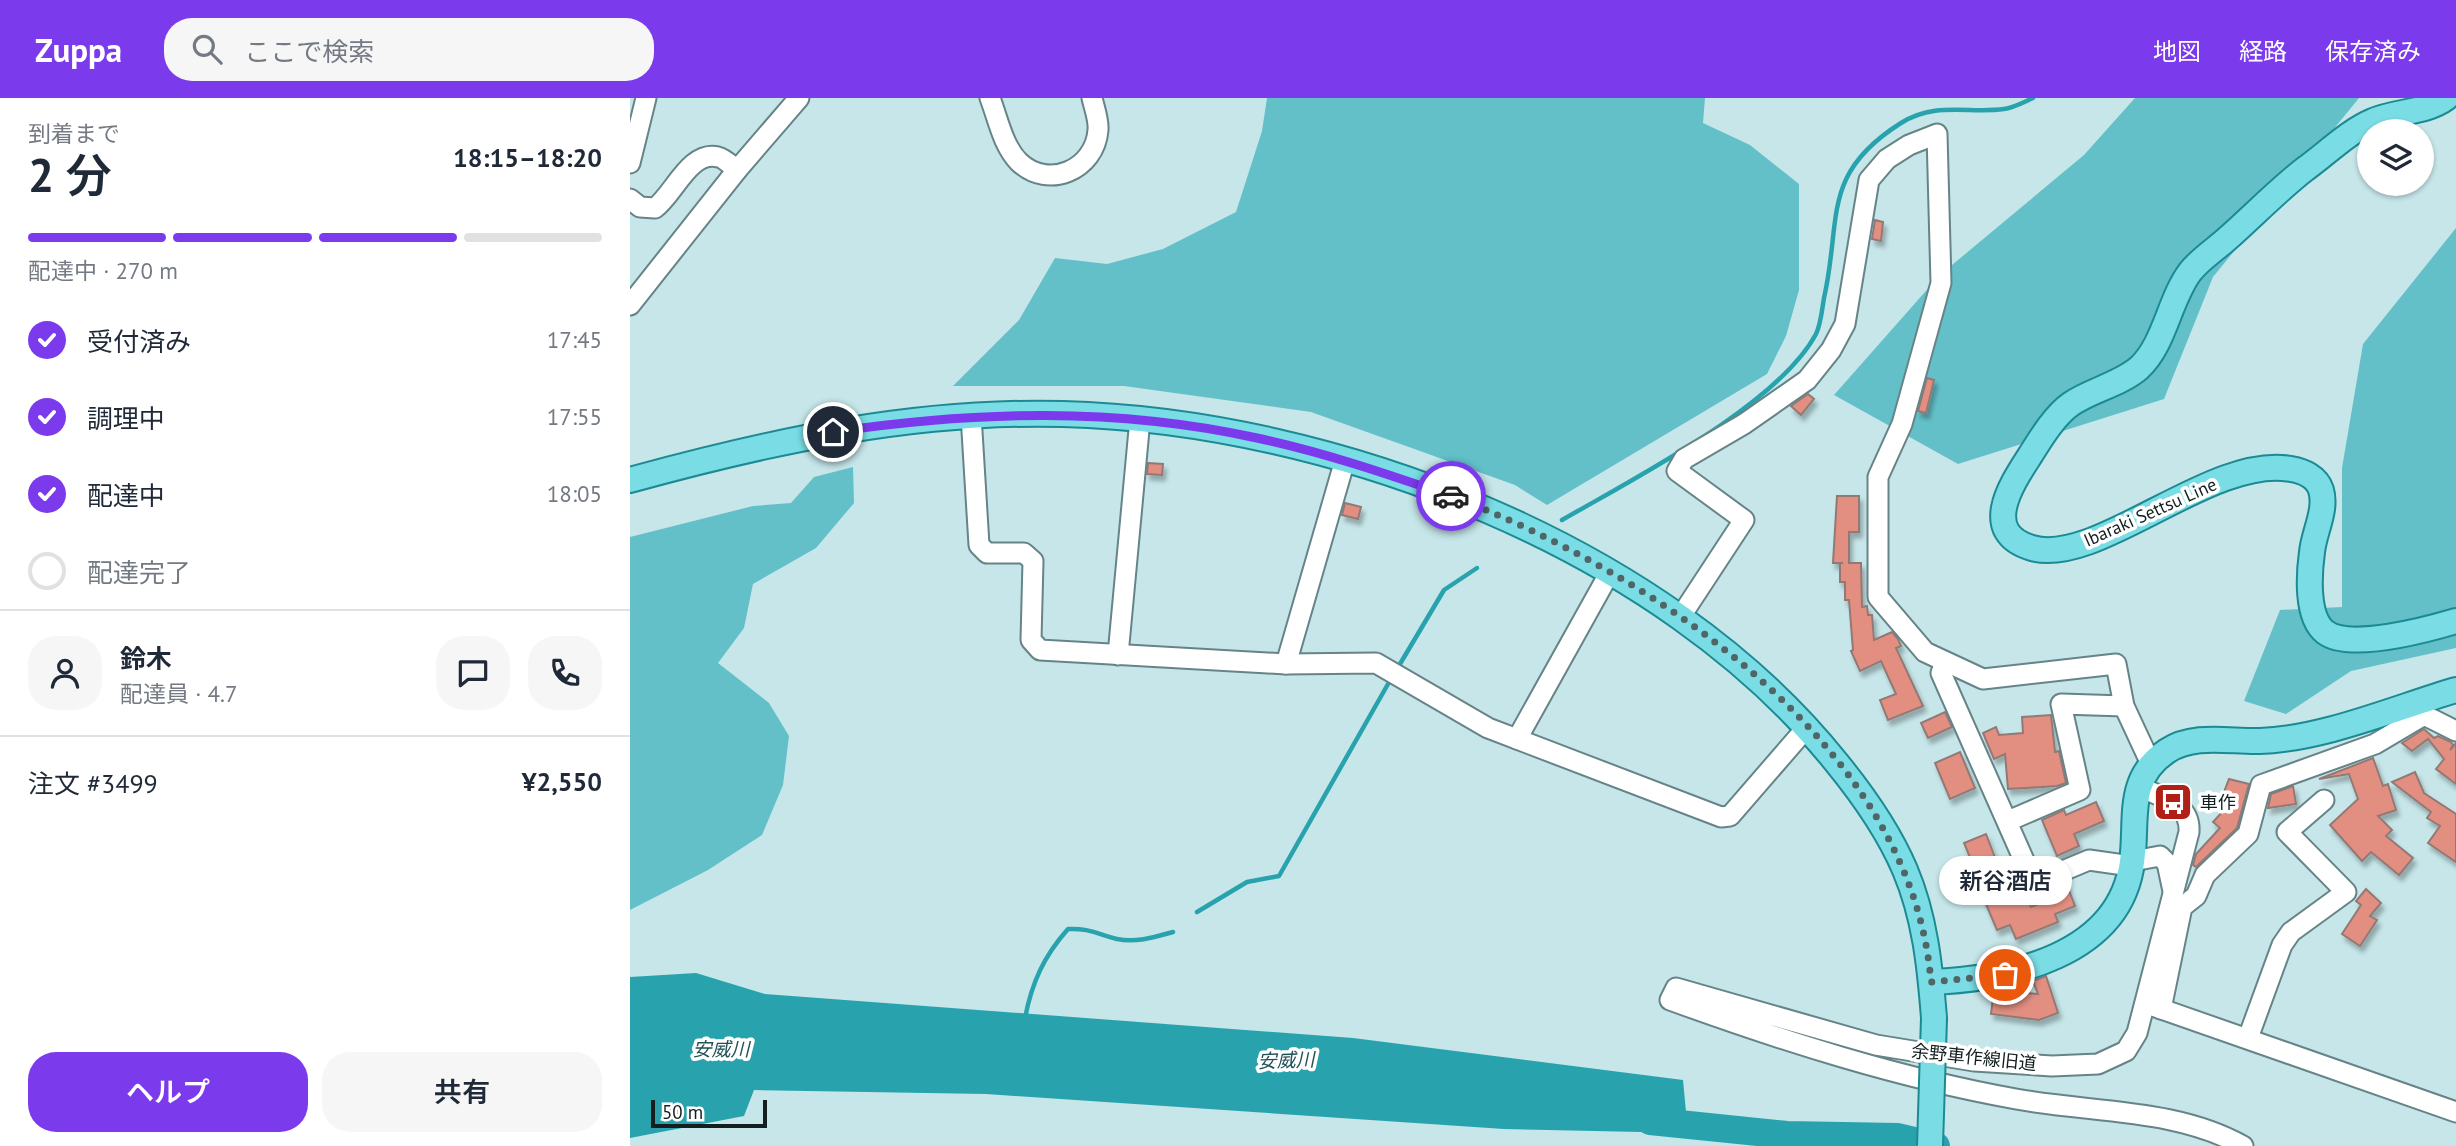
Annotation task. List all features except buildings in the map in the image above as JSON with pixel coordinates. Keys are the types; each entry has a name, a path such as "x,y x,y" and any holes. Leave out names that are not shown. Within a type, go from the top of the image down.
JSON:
{"main road":[{"name":"Ibaraki Settsu Line","path":"2446,98 2371,121 2302,172 2191,271 2168,312 2154,348 2138,368 2070,404 2040,441 2005,495 2003,519 2009,534 2029,548 2051,551 2088,542 2228,477 2264,469 2289,468 2310,475 2321,488 2322,509 2312,550 2310,582 2315,619 2324,632 2339,639 2382,637 2422,631 2456,621"},
{"path":"630,480 711,458 821,434 971,415 1063,414 1140,419 1255,437 1345,460 1454,496 1610,572 1681,616 1755,676 1808,726 1878,819 1905,869 1921,918 1934,1018 1930,1146"},
{"path":"1931,982 2005,975 2037,965 2094,932 2118,905 2132,864 2133,816 2139,786 2151,764 2168,750 2191,741 2290,738 2456,690"}],"street":[{"path":"630,163 646,98"},
{"path":"630,305 737,170 799,98"},
{"path":"990,98 1006,142 1018,161 1035,173 1055,176 1076,170 1089,156 1098,130 1092,98"},
{"path":"1681,616 1744,520 1677,471 1684,459 1744,424 1807,380 1846,324 1869,180 1887,159 1909,145 1937,134 1941,283 1902,424 1878,477 1878,597 1925,652 1983,679 2116,664 2123,706 2151,764"},
{"path":"630,199 640,208 655,208 667,199 691,164 701,159 718,157 737,170"},
{"path":"971,415 979,545 988,553 1024,553 1032,561 1031,640 1040,650 1286,664 1376,663 1488,728 1721,817 1730,816 1808,726"},
{"path":"1118,655 1140,419"},
{"path":"1286,664 1345,460"},
{"path":"1517,738 1610,572"},
{"path":"1945,662 1941,673 2034,883 2089,860 2132,864 2169,854 2189,832 2190,823 2185,811 2139,786"},
{"path":"2008,821 2080,790 2061,704 2123,706"},
{"path":"2456,731 2424,715 2375,744 2261,785 2248,834 2205,875 2196,896 2182,907 2153,1006 2456,1112"},
{"path":"2248,1038 2282,945 2291,932 2346,892 2287,832 2324,800"},
{"name":"余野車作線旧道","path":"2189,832 2173,895 2153,1006 2126,1051 2098,1064 2052,1066 1975,1061 1876,1045 1676,988 1670,1000 1886,1070 2016,1099 2196,1125 2243,1146"},
{"name":"余野車作線旧道","path":"2160,856 2167,863 2173,895"}],"shaded area":[{"path":"1267,98 1705,98 1703,123 1750,145 1799,184 1799,290 1786,336 1767,374 1547,505 1515,485 1311,412 1124,386 953,386 1019,320 1055,258 1107,264 1163,249 1236,212 1262,131"},
{"path":"2135,98 2359,98 2213,277 2164,399 1958,464 1834,395 1940,275 2084,155"},
{"path":"2456,228 2456,648 2351,671 2286,714 2244,701 2280,610 2342,607 2342,468 2363,344"},
{"path":"853,467 854,503 816,548 753,584 744,628 718,663 769,703 789,736 783,785 762,835 708,870 630,910 630,537 753,506 791,503 814,477"}],"water":[{"path":"696,973 765,994 1353,1038 1683,1080 1688,1133 1504,1129 986,1094 754,1090 744,1116 630,1138 630,977"}],"waterway":[{"path":"1562,520 1664,462 1738,413 1797,361 1819,326 1835,221 1846,180 1857,161 1875,142 1901,123 1927,112 2004,109 2033,98"},
{"path":"1397,669 1444,590 1477,568"},
{"path":"1197,912 1247,882 1279,876 1392,677"},
{"path":"1025,1018 1040,970 1068,929 1087,930 1117,939 1131,940 1173,932"},
{"name":"安威川","path":"1650,1121 1787,1135 1898,1137 1936,1146"}],"way so far":[{"path":"1451,496 1500,517 1610,572 1681,616 1755,676 1808,726 1878,819 1905,869 1921,918 1931,982 2005,975"}],"place":[{"name":"車作","path":"2173,802"},
{"name":"新谷酒店","path":"2005,975"}],"route":[{"path":"833,432 971,415 1063,414 1140,419 1255,437 1345,460 1451,496"}]}
